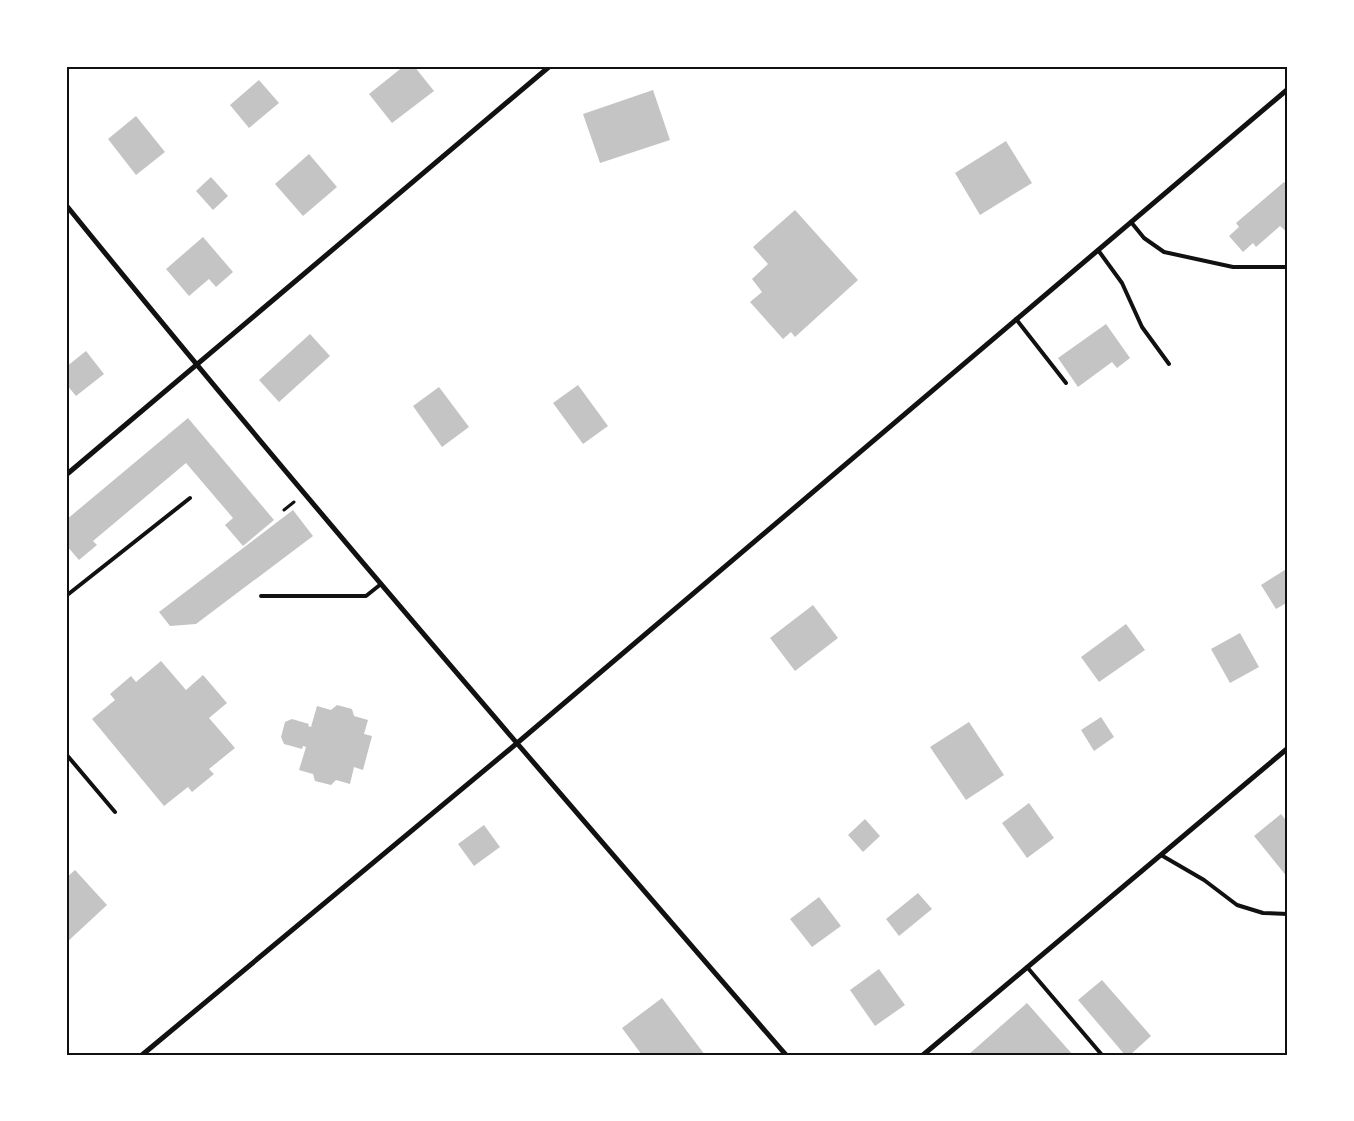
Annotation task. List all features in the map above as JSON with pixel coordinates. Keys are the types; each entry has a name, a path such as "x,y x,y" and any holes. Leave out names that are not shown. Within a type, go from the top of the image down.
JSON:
{"street":[{"path":"66,475 195,364 550,66"},
{"path":"142,1055 516,744 1288,89"},
{"path":"66,205 195,364 516,744 786,1055"},
{"path":"924,1055 1288,748"}],"lane":[{"path":"1131,222 1144,238 1164,252 1233,268 1288,267"},
{"path":"1098,250 1122,283 1142,327 1169,364"},
{"path":"1016,319 1066,383"},
{"path":"66,596 190,498"},
{"path":"261,596 366,596 381,584"},
{"path":"66,754 115,812"},
{"path":"1161,855 1204,880 1237,905 1263,913 1288,914"},
{"path":"1027,967 1102,1055"}],"building":[{"path":"404,66 414,66 434,91 392,123 369,94"},
{"path":"259,80 279,103 249,128 230,105"},
{"path":"653,90 670,140 600,163 583,114"},
{"path":"136,116 165,152 136,175 108,139"},
{"path":"1006,141 1032,183 980,215 955,173"},
{"path":"309,154 337,187 303,216 275,184"},
{"path":"211,177 228,196 213,210 196,191"},
{"path":"1284,182 1288,186 1288,233 1280,226 1256,247 1253,243 1243,252 1229,236 1239,227 1236,223"},
{"path":"795,210 858,280 795,337 791,332 783,339 750,302 762,292 752,279 768,264 753,247"},
{"path":"203,237 233,272 216,287 209,279 189,296 166,269"},
{"path":"1106,324 1130,358 1117,368 1112,362 1078,387 1058,358"},
{"path":"310,334 330,356 279,402 259,380"},
{"path":"86,351 104,374 76,396 66,384 66,367"},
{"path":"578,385 608,426 583,444 553,403"},
{"path":"439,387 469,427 442,447 413,406"},
{"path":"188,418 274,520 243,546 225,525 233,518 186,463 93,541 97,545 79,560 66,545 66,520"},
{"path":"293,510 313,536 196,624 170,626 159,612"},
{"path":"1288,568 1288,602 1276,609 1261,585"},
{"path":"813,605 838,638 795,671 770,638"},
{"path":"1126,624 1145,650 1099,682 1081,657"},
{"path":"1240,633 1259,667 1230,683 1211,649"},
{"path":"161,661 186,690 203,675 227,703 209,718 235,748 209,769 214,774 192,792 188,787 164,806 92,719 115,700 110,694 131,676 136,682"},
{"path":"337,705 352,709 354,716 368,720 364,734 372,736 363,770 354,767 350,784 336,780 331,785 315,781 313,774 299,770 306,747 303,746 302,749 284,744 281,737 285,722 292,719 309,724 308,726 311,727 317,706 331,710"},
{"path":"1101,717 1114,737 1094,751 1081,730"},
{"path":"969,722 1004,775 966,800 930,747"},
{"path":"1029,803 1054,838 1027,858 1002,823"},
{"path":"1281,814 1288,823 1288,878 1254,836"},
{"path":"865,819 880,836 863,852 848,835"},
{"path":"484,825 500,847 474,866 458,844"},
{"path":"75,870 107,905 66,943 66,878"},
{"path":"918,893 932,909 899,936 886,919"},
{"path":"819,897 841,926 812,947 790,919"},
{"path":"879,969 905,1005 875,1026 850,990"},
{"path":"1102,980 1151,1036 1130,1055 1125,1055 1078,1000"},
{"path":"662,998 705,1055 642,1055 622,1028"},
{"path":"1027,1003 1073,1055 968,1055"}]}
